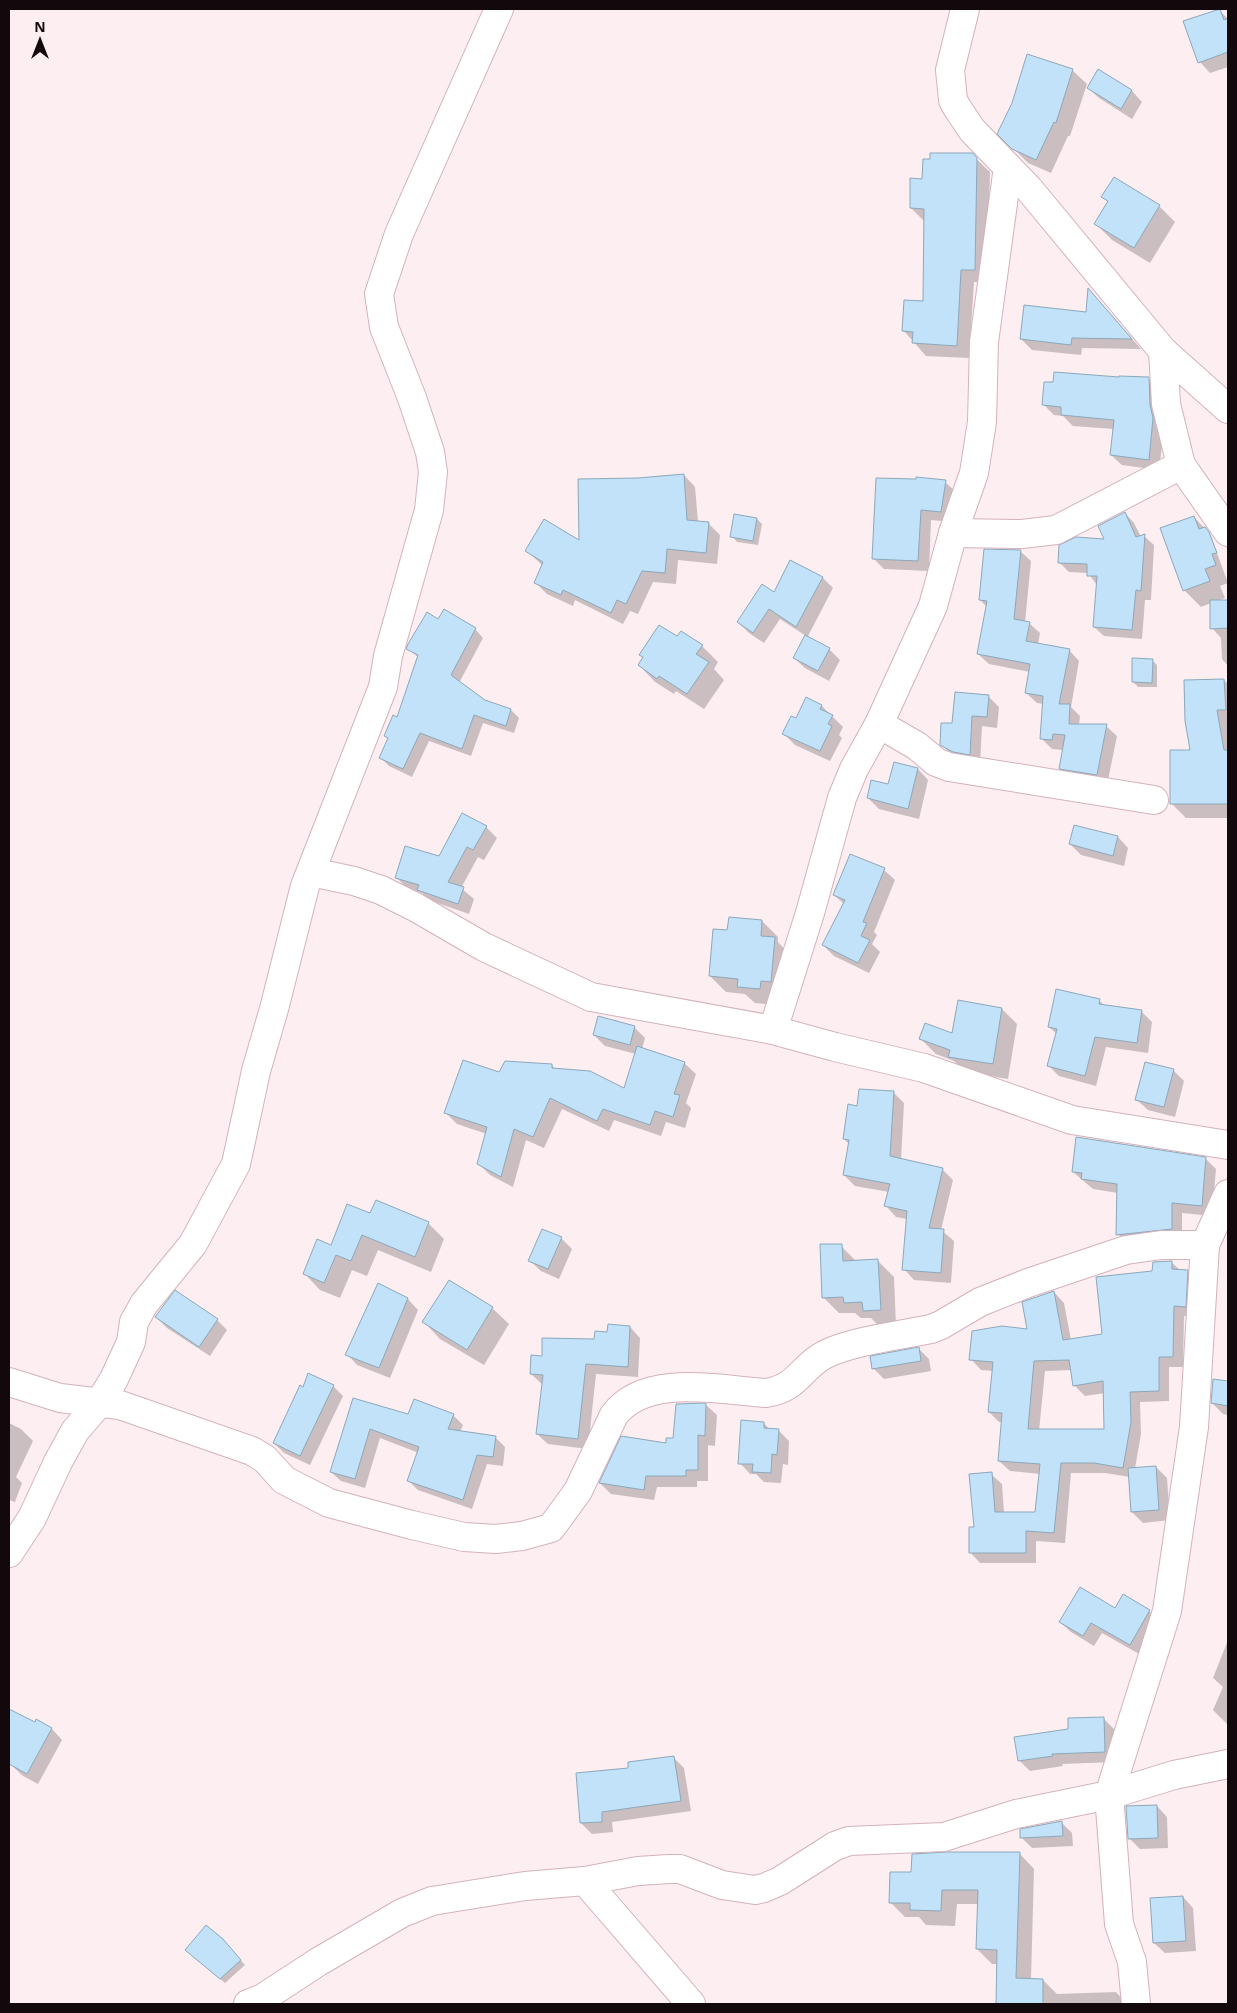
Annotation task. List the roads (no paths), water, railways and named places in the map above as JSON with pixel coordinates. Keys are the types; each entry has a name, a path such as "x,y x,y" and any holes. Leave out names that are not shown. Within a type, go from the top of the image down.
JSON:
{"street":[{"path":"9,1553 32,1518 58,1462 75,1431 100,1402 114,1379 125,1357 134,1322 144,1304 193,1244 236,1164 256,1072 305,886 382,687 388,656 429,510 433,472 430,452 384,327 379,294 399,234 498,9"},
{"path":"965,9 950,70 953,100 972,130 1029,189 1163,351 1228,409"},
{"path":"773,1030 810,913 842,798 854,768 879,724 933,606 974,473 982,422 984,342 1008,167"},
{"path":"1163,351 1166,404 1181,465 1228,532"},
{"path":"954,533 1022,534 1056,530 1181,465"},
{"path":"879,724 917,746 936,762 949,767 1154,800"},
{"path":"310,872 354,881 381,890 415,907 484,947 591,998 773,1030 924,1068 1072,1120 1228,1146"},
{"path":"1136,2004 1132,1962 1119,1924 1109,1795 1167,1611 1194,1427 1206,1245 1228,1194"},
{"path":"9,1382 60,1398 120,1405 252,1451 265,1459 284,1480 329,1503 412,1526 464,1537 496,1539 522,1536 550,1528 561,1516 578,1491 614,1415 622,1404 639,1395 652,1390 687,1386 766,1393 777,1392 794,1382 826,1354 843,1348 931,1329 980,1302 1056,1272 1126,1250 1161,1245 1206,1245"},
{"path":"248,2004 262,1998 318,1962 402,1913 432,1901 525,1886 585,1881 638,1871 680,1870 722,1885 755,1890 780,1881 835,1846 849,1841 944,1836 1016,1814 1109,1795 1174,1775 1228,1764"},
{"path":"585,1881 690,2004"}]}
